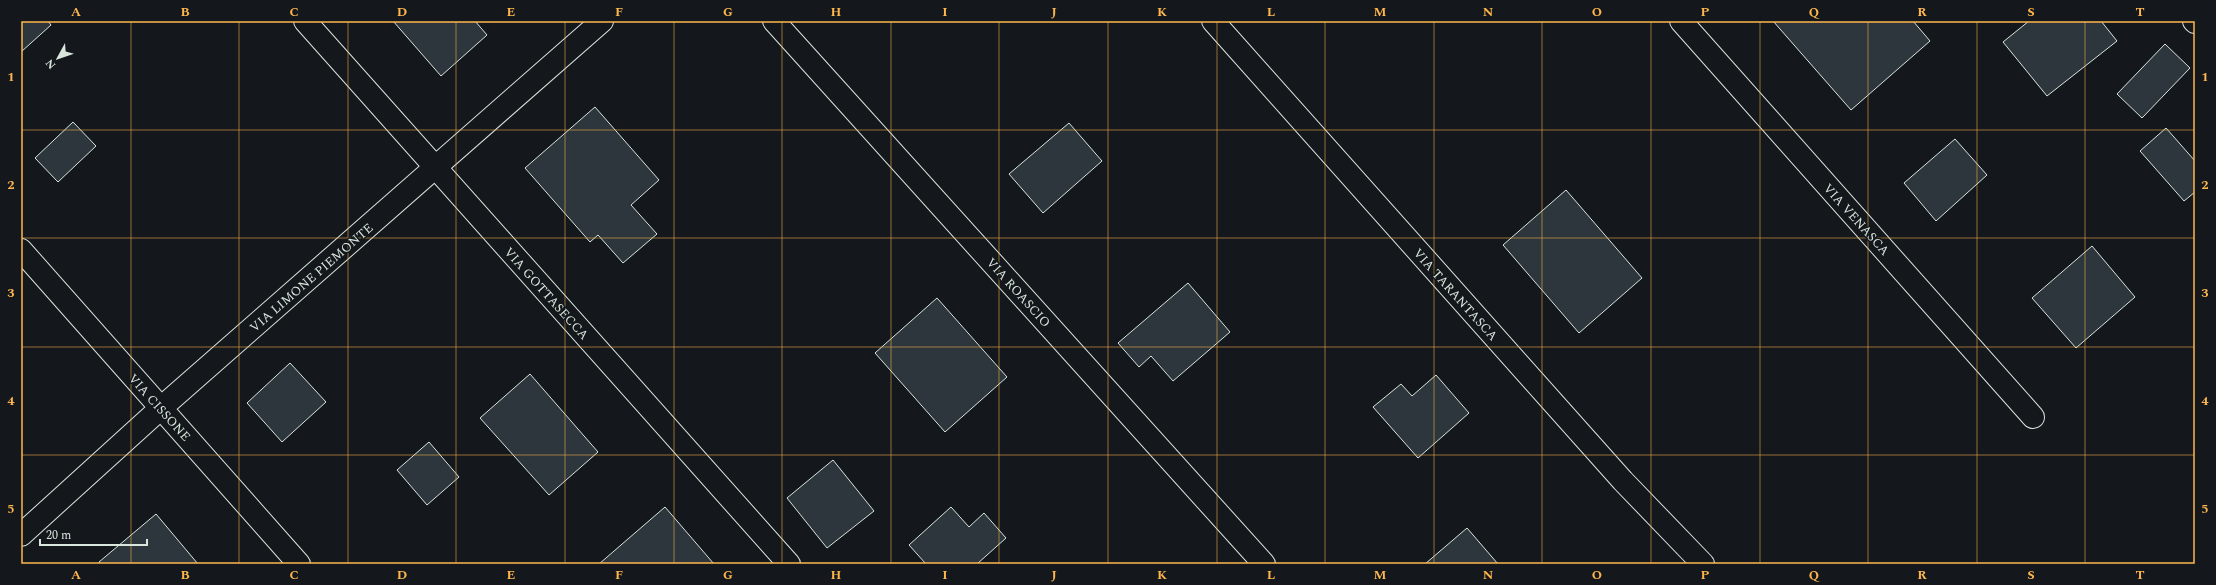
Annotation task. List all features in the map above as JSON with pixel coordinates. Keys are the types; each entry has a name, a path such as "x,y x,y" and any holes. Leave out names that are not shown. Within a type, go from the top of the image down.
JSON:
{"street":[{"name":"VIA GOTTASECCA","path":"305,21 789,564"},
{"name":"VIA LIMONE PIEMONTE","path":"21,535 161,408 602,21"},
{"name":"VIA ROASCIO","path":"774,21 1264,564"},
{"name":"VIA TARANTASCA","path":"1212,21 1623,481 1703,564"},
{"name":"VIA VENASCA","path":"1681,21 2033,417"},
{"name":"VIA CISSONE","path":"21,250 299,564"}],"building":[{"path":"21,21 48,21 51,25 21,52"},
{"path":"393,21 475,21 487,35 441,76"},
{"path":"1773,21 1913,21 1930,41 1851,110"},
{"path":"2029,21 2101,21 2117,41 2047,96 2003,42"},
{"path":"2165,44 2190,68 2142,118 2117,94"},
{"path":"595,107 659,180 631,205 657,234 623,263 598,235 590,242 525,168"},
{"path":"73,122 96,146 58,182 35,158"},
{"path":"1069,123 1102,161 1043,213 1009,174"},
{"path":"2166,128 2195,161 2195,192 2184,201 2140,151"},
{"path":"1955,139 1987,175 1936,221 1904,183"},
{"path":"1566,190 1642,278 1579,333 1503,245"},
{"path":"2092,246 2135,297 2076,348 2032,298"},
{"path":"1188,283 1230,332 1173,381 1151,356 1139,367 1118,343"},
{"path":"937,298 1007,377 945,432 875,353"},
{"path":"290,363 326,402 282,442 247,403"},
{"path":"530,374 598,452 549,495 480,418"},
{"path":"1436,375 1469,413 1418,458 1373,407 1401,384 1412,396"},
{"path":"429,442 459,477 427,505 397,470"},
{"path":"833,460 874,511 827,548 787,498"},
{"path":"665,507 714,564 599,564"},
{"path":"951,507 969,527 984,513 1006,538 977,564 926,564 909,545"},
{"path":"156,514 198,564 100,564 99,562"},
{"path":"1467,528 1498,564 1425,564"}]}
